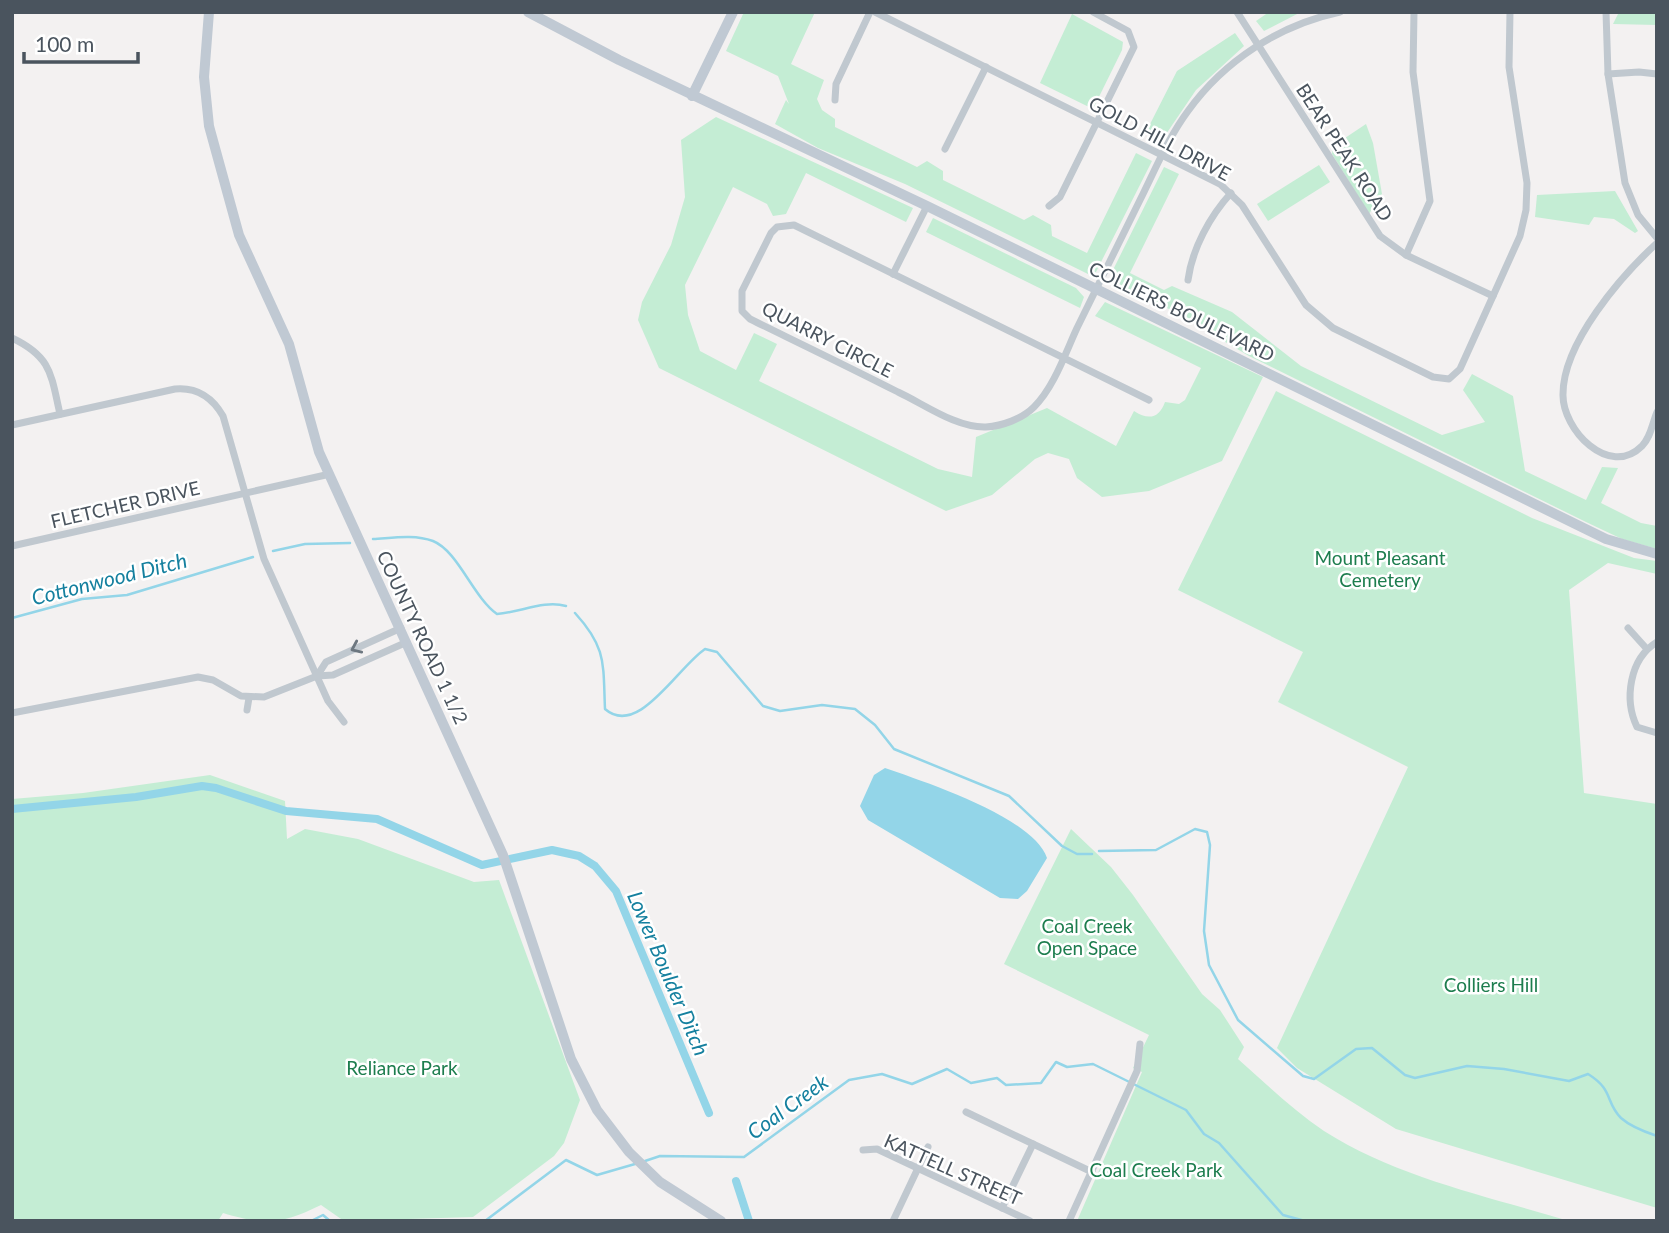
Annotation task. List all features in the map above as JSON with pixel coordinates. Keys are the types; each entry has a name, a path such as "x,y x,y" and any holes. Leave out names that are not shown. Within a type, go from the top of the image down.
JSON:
{"street":[{"name":"COUNTY ROAD 1 1/2","path":"209,12 205,88 215,155 239,234 289,344 314,435 330,474 508,867 571,1059 589,1097 614,1133 648,1172 688,1202 721,1221"},
{"name":"COLLIERS BOULEVARD","path":"528,12 692,96 927,206 1606,539 1634,550 1657,554"},
{"path":"692,96 733,12"},
{"path":"835,100 836,84 873,12"},
{"name":"GOLD HILL DRIVE","path":"873,12 1220,184 1259,229 1306,305 1318,317 1333,328 1433,377 1449,379 1460,369 1520,236 1526,210 1527,183 1509,67 1510,12"},
{"path":"1049,206 1060,197 1134,43 1126,29 1093,12"},
{"name":"BEAR PEAK ROAD","path":"1237,12 1380,236 1406,255 1493,296"},
{"name":"QUARRY CIRCLE","path":"1062,358 794,225 785,224 771,233 742,291 742,311 750,319 972,426 985,427 1010,422 1033,408 1047,390 1162,154 1188,110 1215,80 1257,45 1310,20 1340,12"},
{"path":"1406,255 1430,201 1413,72 1414,12"},
{"path":"1606,12 1608,75 1629,197 1657,240 1620,281 1597,313 1576,350 1563,395 1572,428 1587,444 1611,456 1626,455 1639,449 1648,439 1657,412"},
{"path":"945,149 986,67"},
{"path":"1608,75 1639,72 1657,74"},
{"path":"1188,279 1190,263 1213,216 1231,194"},
{"path":"893,274 927,206"},
{"path":"12,338 34,349 47,363 60,414"},
{"path":"1062,358 1149,400"},
{"path":"12,425 175,389 202,393 215,403 223,416 264,559 328,701 344,722"},
{"name":"FLETCHER DRIVE","path":"12,546 330,474"},
{"path":"317,676 326,662 401,628"},
{"path":"1628,628 1647,648"},
{"path":"12,713 198,677 213,680 249,698 268,696 317,676 333,675 407,642"},
{"path":"1657,642 1647,648 1632,675 1631,715 1637,727 1657,733"},
{"path":"247,710 249,698"},
{"path":"1069,1221 1137,1071 1140,1044"},
{"path":"966,1112 1092,1172"},
{"path":"1002,1208 1033,1144"},
{"path":"893,1221 928,1147"},
{"name":"KATTELL STREET","path":"863,1150 877,1149 1030,1221"}],"green space":[{"path":"744,12 815,12 791,64 824,80 817,99 822,110 835,119 835,127 917,167 927,161 943,171 943,180 1024,220 1033,215 1051,225 1052,236 1087,253 1136,153 1152,161 1096,272 1090,275 905,184 818,148 775,124 786,100 789,104 778,76 726,51"},
{"path":"1269,12 1301,12 1264,31 1256,21"},
{"path":"1657,12 1657,25 1613,24 1618,14"},
{"path":"1072,14 1123,42 1122,50 1094,107 1091,108 1040,83"},
{"path":"1235,33 1244,46 1196,90 1162,140 1146,132 1177,71"},
{"path":"716,117 913,208 906,222 806,173 786,214 773,216 767,204 733,187 685,285 688,315 700,351 736,370 754,333 777,344 759,381 938,469 972,477 976,437 1047,408 1116,446 1134,411 1148,417 1160,412 1165,402 1179,404 1185,400 1201,368 1095,316 1105,302 1263,377 1222,461 1149,491 1102,497 1077,478 1069,459 1048,453 1035,459 992,495 946,511 659,368 638,320 642,302 671,245 685,197 681,140"},
{"path":"1366,124 1373,143 1382,194 1369,214 1332,154 1333,146"},
{"path":"1319,165 1330,182 1268,221 1257,204"},
{"path":"1164,167 1179,174 1130,273 1164,290 1172,286 1232,312 1301,366 1442,435 1485,422 1463,390 1472,374 1513,396 1525,471 1586,500 1602,467 1618,468 1601,503 1641,523 1657,526 1657,549 1622,539 1586,522 1249,356 1173,311 1113,281 1111,274"},
{"path":"1615,191 1638,231 1635,233 1614,219 1594,217 1589,225 1535,217 1537,195"},
{"path":"933,218 1076,288 1084,297 1080,308 926,232"},
{"name":"Colliers Hill","path":"1276,391 1532,518 1634,558 1657,561 1657,574 1608,563 1569,590 1584,793 1657,804 1657,1208 1396,1129 1297,1068 1277,1048 1408,767 1278,702 1303,652 1178,590"},
{"name":"Reliance Park","path":"210,775 285,801 287,839 305,829 358,839 474,882 499,880 580,1100 564,1143 554,1156 473,1217 344,1221 321,1205 274,1221 251,1220 223,1213 218,1221 12,1221 12,799 83,793"},
{"name":"Coal Creek Open Space","path":"1071,829 1111,867 1202,994 1220,1010 1244,1047 1238,1059 1301,1114 1352,1147 1412,1174 1569,1221 1077,1221 1142,1072 1133,1068 1149,1035 1004,964"}],"water":[{"path":"885,768 976,803 1000,815 1038,843 1047,858 1027,891 1018,899 1000,898 868,820 860,806 874,775"}],"waterway":[{"name":"Cottonwood Ditch","path":"373,539 418,538 442,546 480,597 497,614 541,605 566,606"},
{"name":"Cottonwood Ditch","path":"273,551 305,544 350,543"},
{"name":"Cottonwood Ditch","path":"12,618 82,599 127,595 253,557"},
{"name":"Cottonwood Ditch","path":"575,613 598,647 603,668 605,709 618,716 631,715 644,708 705,649 717,652 763,706 780,711 822,705 855,709 875,725 894,749 1009,796 1062,846 1077,854 1092,854"},
{"name":"Lower Boulder Ditch","path":"12,809 136,797 202,786 286,811 377,819 482,865 552,850 579,856 595,866 616,891 709,1113"},
{"name":"Cottonwood Ditch","path":"1099,851 1156,850 1195,829 1207,832 1210,845 1204,931 1209,965 1238,1020 1303,1076 1314,1079 1356,1049 1372,1048 1405,1075 1415,1078 1467,1066 1504,1069 1569,1081 1588,1074 1602,1085 1621,1118 1634,1127 1657,1136"},
{"name":"Coal Creek","path":"645,1161 660,1156 744,1157 849,1080 882,1074 912,1084 947,1069 971,1083 997,1078 1006,1085 1041,1083 1056,1062 1067,1067 1093,1064 1186,1110 1204,1134 1219,1143 1283,1215 1305,1221"},
{"name":"Coal Creek","path":"485,1221 566,1160 597,1175 635,1164"},
{"name":"Lower Boulder Ditch","path":"736,1181 749,1221"},
{"name":"Coal Creek","path":"311,1221 323,1215 330,1221"}],"park label":[{"name":"Mount Pleasant Cemetery","path":"1380,568"},
{"name":"Coal Creek Park","path":"1156,1169"}]}
